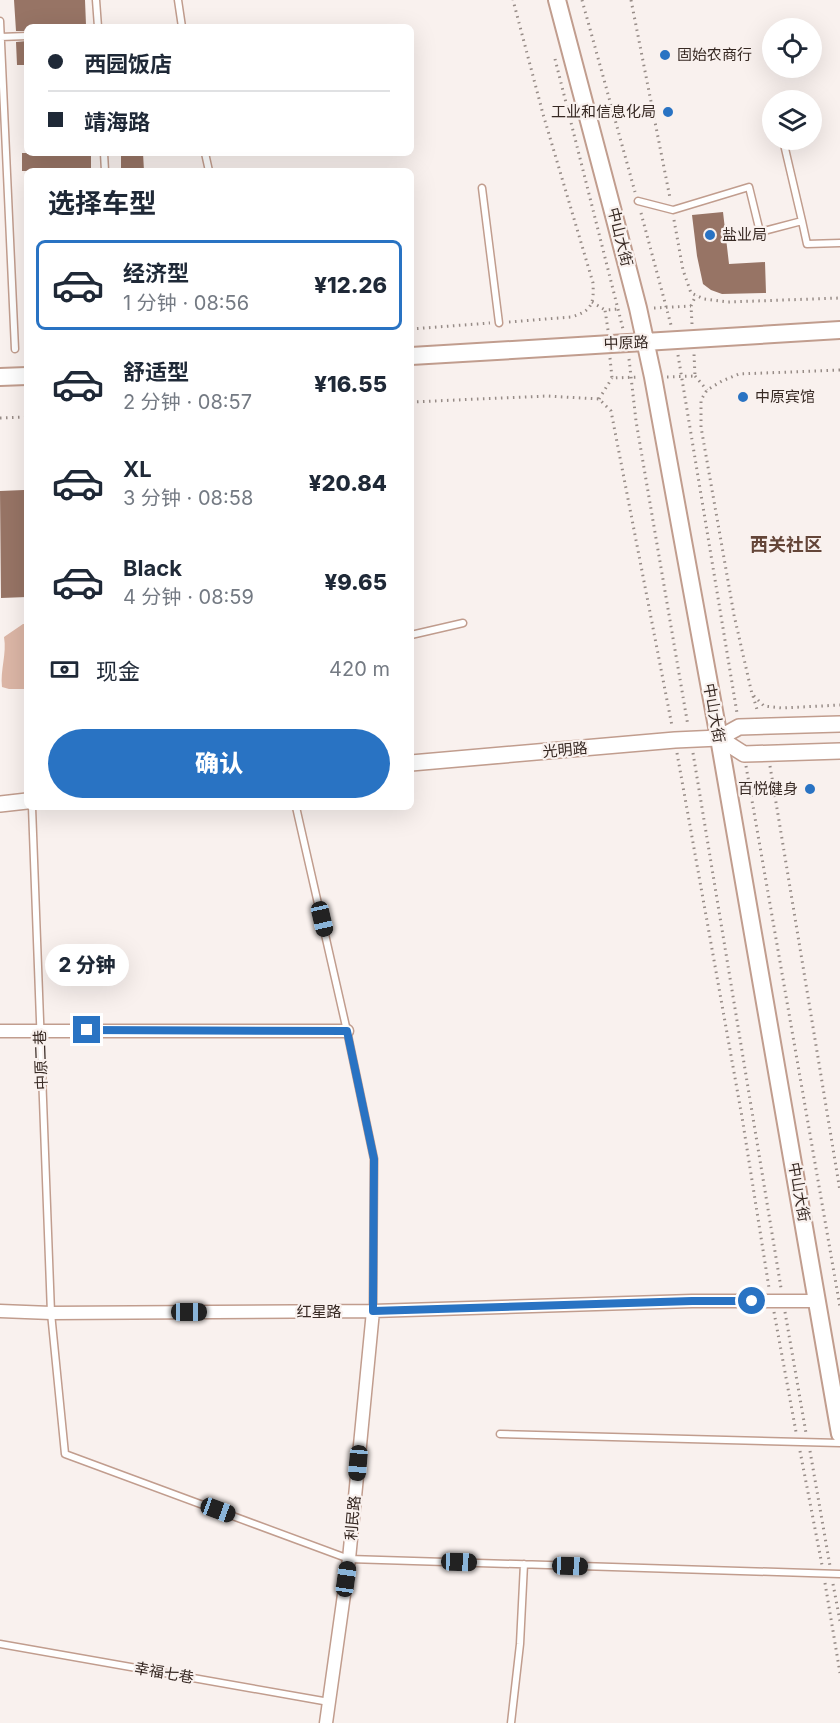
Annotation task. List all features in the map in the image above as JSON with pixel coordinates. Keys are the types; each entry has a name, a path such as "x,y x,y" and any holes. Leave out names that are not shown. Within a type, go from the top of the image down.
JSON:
{"main road":[{"name":"中山大街","path":"557,0 612,208 653,376 840,1434"},
{"name":"中原路","path":"414,356 840,330"},
{"path":"0,377 24,375"}],"street":[{"name":"光明路","path":"414,763 718,738 739,727 840,724"},
{"path":"718,738 744,754 840,751"},
{"path":"0,804 24,801"},
{"path":"0,1031 347,1031"},
{"name":"红星路","path":"0,1311 51,1313 373,1311 692,1301 818,1301"},
{"name":"利民路","path":"326,1723 349,1559 373,1311"}],"lane":[{"path":"96,0 98,24"},
{"path":"178,0 182,24"},
{"path":"0,21 15,349"},
{"path":"0,37 24,36"},
{"path":"785,150 807,244 840,243"},
{"path":"638,201 673,210 749,187 760,232 802,221"},
{"path":"482,188 499,322"},
{"path":"414,634 463,623"},
{"name":"中原二巷","path":"32,810 51,1313 64,1454 349,1559"},
{"path":"297,810 374,1159 373,1311"},
{"path":"500,1434 840,1443"},
{"path":"349,1559 840,1574"},
{"path":"511,1723 520,1644 524,1564"},
{"name":"幸福七巷","path":"0,1644 329,1702"}],"path":[{"path":"414,329 571,317 588,310 592,302 593,283 543,114 513,0"},
{"path":"582,0 676,341 739,727"},
{"path":"631,0 683,270 691,292 705,299 728,302 840,298"},
{"path":"555,60 627,343 636,421 691,740 798,1442 824,1573 840,1673"},
{"path":"691,306 696,295"},
{"path":"592,302 605,310"},
{"path":"763,726 752,694 734,615 701,427 701,400 707,390 739,374 840,370"},
{"path":"695,376 707,390"},
{"path":"599,399 612,378"},
{"path":"414,402 548,396 599,399 611,411 675,740 740,1106 777,1301 808,1443 840,1621"},
{"path":"0,418 24,417"},
{"path":"752,694 764,706 840,705"},
{"path":"744,754 840,1307"},
{"path":"768,754 840,1191"}],"shaded area":[{"path":"24,624 24,689 2,687 4,637"}],"building":[{"path":"14,0 85,0 86,24 24,24 24,31 16,31"},
{"path":"24,41 24,65 17,65 16,42"},
{"path":"22,153 24,156 91,156 91,168 24,168 22,171"},
{"path":"121,156 143,156 144,168 121,168"},
{"name":"盐业局","path":"723,212 729,264 765,262 766,293 722,294 703,284 692,215"},
{"path":"24,490 24,597 1,598 0,491"}],"place":[{"name":"固始农商行","path":"665,55"},
{"name":"工业和信息化局","path":"668,112"},
{"name":"盐业局","path":"710,235"},
{"name":"中原宾馆","path":"743,397"},
{"name":"百悦健身","path":"810,789"}],"district":[{"name":"西关社区","path":"786,545"}],"route":[{"path":"87,1030 347,1031 374,1159 373,1311 752,1301"}]}
